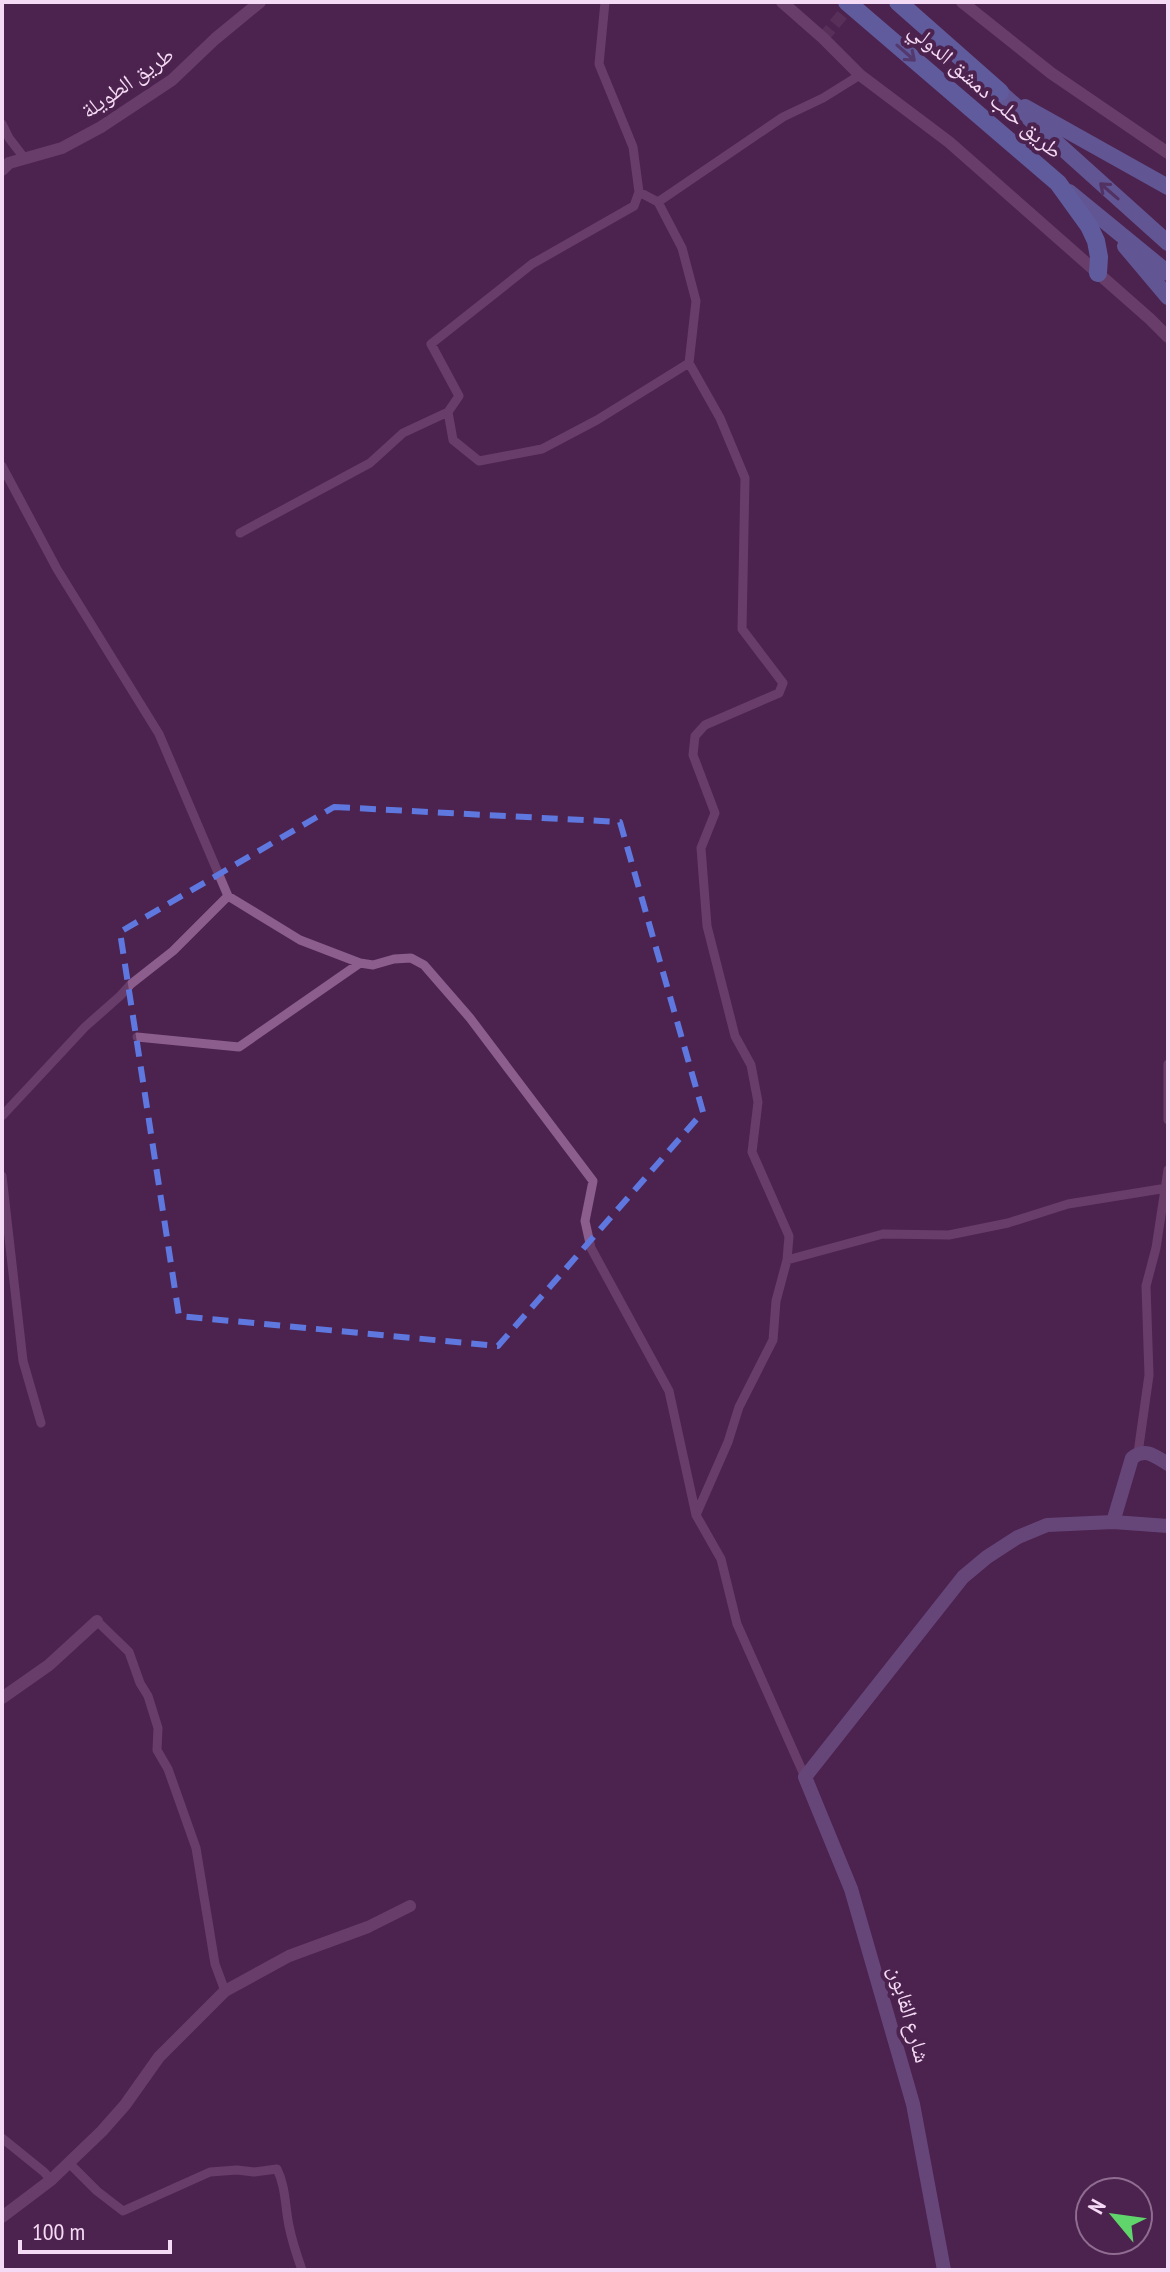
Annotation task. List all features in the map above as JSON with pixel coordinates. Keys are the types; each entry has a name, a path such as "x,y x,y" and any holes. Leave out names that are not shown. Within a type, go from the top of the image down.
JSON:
{"highway":[{"name":"طريق حلب دمشق الدولي","path":"847,2 1058,183 1096,241 1098,273"},
{"name":"طريق حلب دمشق الدولي","path":"898,2 1000,92"},
{"path":"1000,92 1168,187"},
{"path":"1000,92 1168,243"},
{"path":"1058,183 1168,273"},
{"path":"1107,223 1168,297"}],"main road":[{"path":"1113,1522 1129,1461 1138,1453 1148,1452 1168,1464"},
{"path":"805,1777 963,1577 987,1557 1018,1537 1047,1525 1113,1522 1168,1526"},
{"name":"شارع القابون","path":"805,1777 851,1889 913,2104 944,2270"}],"street":[{"name":"طريق الطويلة","path":"2,170 9,163 62,148 101,127 172,80 260,2"},
{"path":"240,533 370,463 403,433 448,412 459,396 431,344 532,264 634,206 639,192 633,147 599,64 605,2"},
{"path":"782,2 860,75 949,142 1168,337"},
{"path":"962,2 1051,73 1168,153"},
{"path":"658,202 783,117 823,98 860,75"},
{"path":"2,124 25,159"},
{"path":"639,192 658,202 682,248 696,301 689,363 720,418 745,478 742,629 783,683 779,693 705,725 695,736 693,755 715,813 701,848 707,926 735,1036 751,1065 758,1102 752,1152 789,1236 787,1260 776,1301 773,1340 739,1407 728,1442 696,1515"},
{"path":"448,412 453,440 479,461 542,449 597,420 689,363"},
{"path":"2,466 57,569 159,734 228,896 300,940 360,963 373,965 411,958 424,965 470,1018 593,1181 585,1221 591,1248 669,1391 696,1515 721,1559 737,1624 805,1777"},
{"path":"2,1116 85,1027 131,984 173,951 228,896"},
{"path":"137,1037 239,1047 360,963"},
{"path":"1168,1064 1168,1120"},
{"path":"1138,1453 1149,1375 1146,1286 1156,1248 1168,1170"},
{"path":"2,1176 23,1361 41,1423"},
{"path":"787,1260 883,1234 949,1235 1008,1223 1068,1204 1167,1188"},
{"path":"2,1698 49,1665 97,1621 129,1652 158,1728 157,1750 168,1769 196,1848 215,1964 225,1991"},
{"path":"2,2217 69,2163 125,2105 159,2057 225,1991 289,1956 368,1927 410,1906"},
{"path":"2,2138 51,2180"},
{"path":"69,2163 123,2211 210,2172 277,2169 302,2270"}],"highlighted area":[{"path":"334,807 620,822 703,1112 498,1346 179,1316 120,932"}],"tunnel":[{"path":"823,38 853,2"}]}
